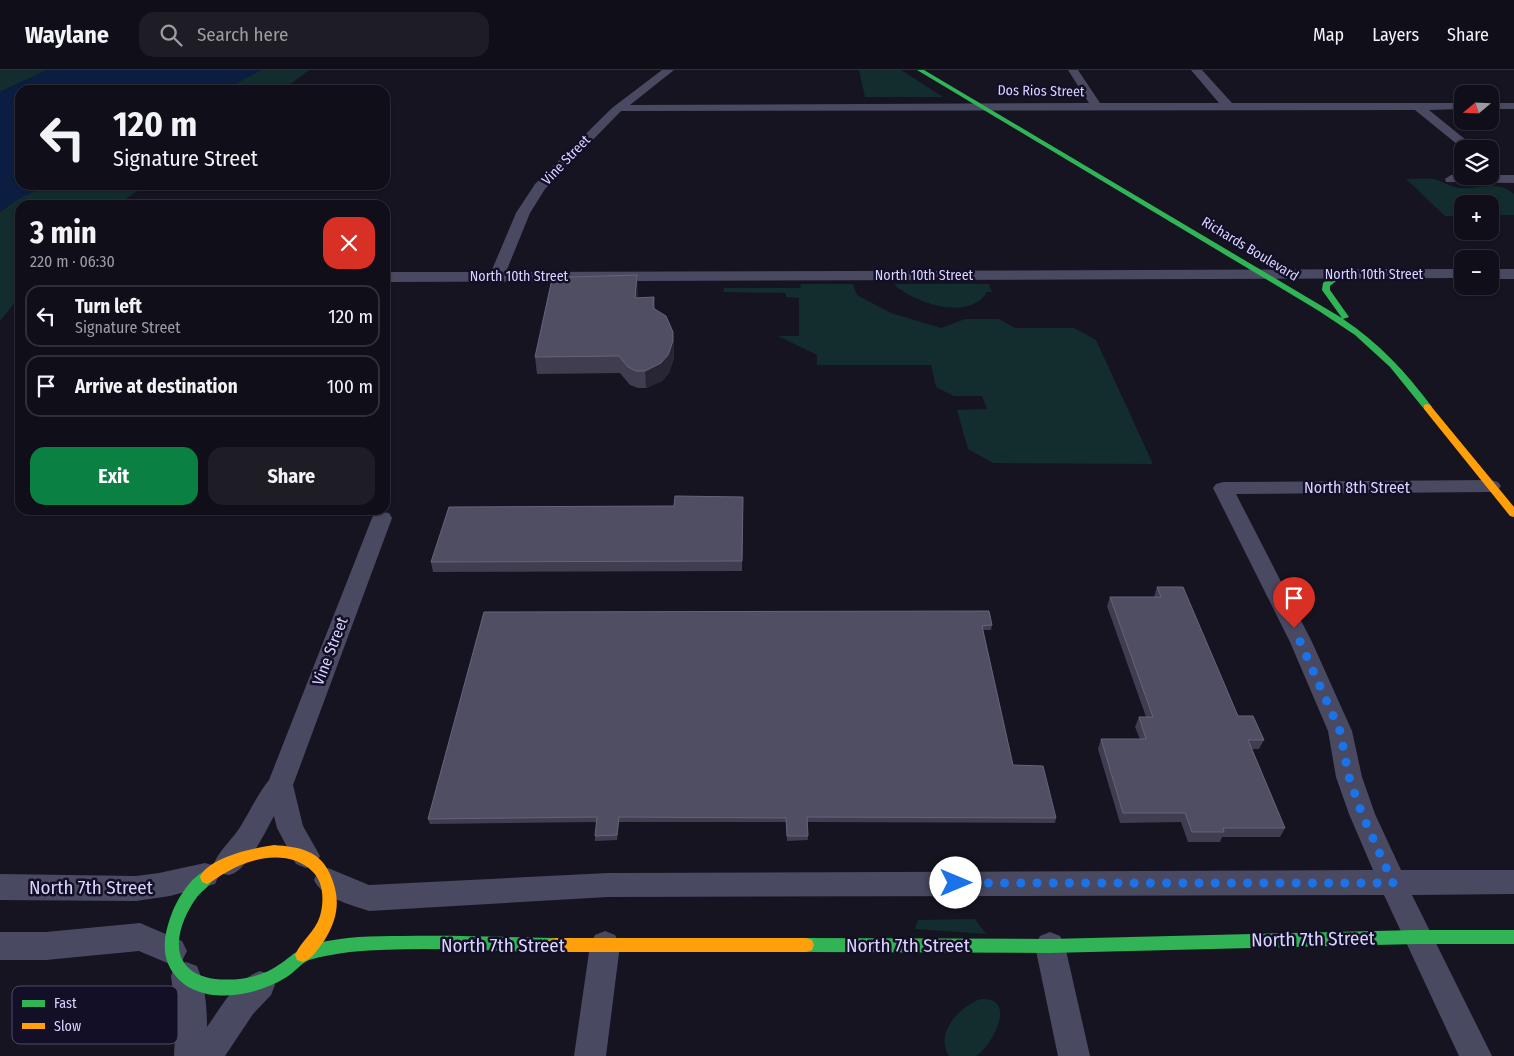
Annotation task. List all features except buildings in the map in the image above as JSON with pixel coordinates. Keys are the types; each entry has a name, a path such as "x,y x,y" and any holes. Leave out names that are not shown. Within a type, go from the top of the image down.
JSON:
{"main road":[{"name":"Richards Boulevard","path":"920,70 1345,323 1377,349 1393,365 1514,514"},
{"path":"1339,274 1326,285 1325,290 1328,298 1346,314 1345,323"},
{"path":"269,850 289,851 306,856 319,866 328,880 331,903 322,929 303,955 266,980 244,987 222,989 202,985 186,976 176,965 172,950 172,931 179,911 192,891 219,869 248,855 269,850"},
{"name":"North 7th Street","path":"303,955 364,944 1050,946 1418,937 1514,938"}],"street":[{"name":"Vine Street","path":"497,276 522,213 540,187 619,108 669,70"},
{"path":"1073,70 1097,107"},
{"path":"1196,70 1229,107"},
{"path":"1418,106 1460,140"},
{"name":"Dos Rios Street","path":"619,108 1454,106"},
{"path":"1499,106 1514,106"},
{"path":"1499,170 1513,180"},
{"path":"1451,179 1513,180"},
{"name":"North 10th Street","path":"390,277 1454,274"},
{"path":"1499,274 1514,274"},
{"name":"North 8th Street","path":"1393,883 1362,814 1349,777 1340,731 1301,642 1223,488 1491,486"},
{"name":"Vine Street","path":"219,869 251,834 267,803 280,785 382,518"},
{"path":"280,785 290,828 306,856"},
{"name":"North 7th Street","path":"0,887 112,887 130,890 164,886 219,869"},
{"path":"328,880 342,888 369,898 608,885 1514,882"},
{"path":"1393,883 1476,1056"},
{"path":"0,946 46,946 140,937 172,950"},
{"path":"590,1056 605,945"},
{"path":"1050,946 1074,1056"},
{"path":"186,976 190,991 192,1016 190,1056"},
{"path":"206,1056 242,1003 266,980"}],"green space":[{"path":"0,70 47,70 0,92"},
{"path":"261,70 309,70 290,85 232,85"},
{"path":"859,70 901,70 943,97 865,97"},
{"path":"1406,179 1434,179 1460,188 1495,186 1514,194 1514,215 1499,215 1499,195 1454,195 1454,216 1445,216"},
{"path":"37,190 139,190 124,200 16,200"},
{"path":"15,201 15,302 0,321 0,212"},
{"path":"801,284 853,284 857,295 891,313 941,328 965,319 999,319 1015,328 1074,328 1096,340 1153,464 993,463 968,449 957,410 987,409 982,396 954,396 936,387 931,365 817,365 817,355 778,336 799,336 799,298 786,297 786,293 723,292 724,288 800,288"},
{"path":"894,284 989,284 992,292 987,292 979,301 968,306 955,308 927,303 903,291"},
{"path":"975,919 986,934 915,929 918,920"},
{"path":"981,999 992,1000 998,1006 1000,1013 999,1023 995,1033 983,1050 976,1056 949,1056 945,1047 945,1038 952,1021 965,1008"}],"water":[{"path":"47,70 261,70 232,85 15,85 15,190 37,190 15,200 0,212 0,92"}],"traffic: fast":[{"path":"920,70 1322,309 1358,333 1393,365 1427,407"},
{"path":"1339,274 1326,285 1326,290 1345,317"},
{"path":"207,877 192,892 181,910 174,929 172,947 175,963 186,976 203,985 228,988 250,985 278,974 297,959 309,953 350,945 412,943 554,945"},
{"path":"806,945 1050,946 1417,937 1514,937"}],"traffic: slow":[{"path":"1427,407 1514,514"},
{"path":"207,877 237,859 255,854 274,851 292,852 307,858 320,869 328,886 330,903 322,929 303,955"},
{"path":"554,945 806,945"}],"route":[{"path":"956,883 1393,883 1362,814 1349,777 1340,731 1294,628"}]}
